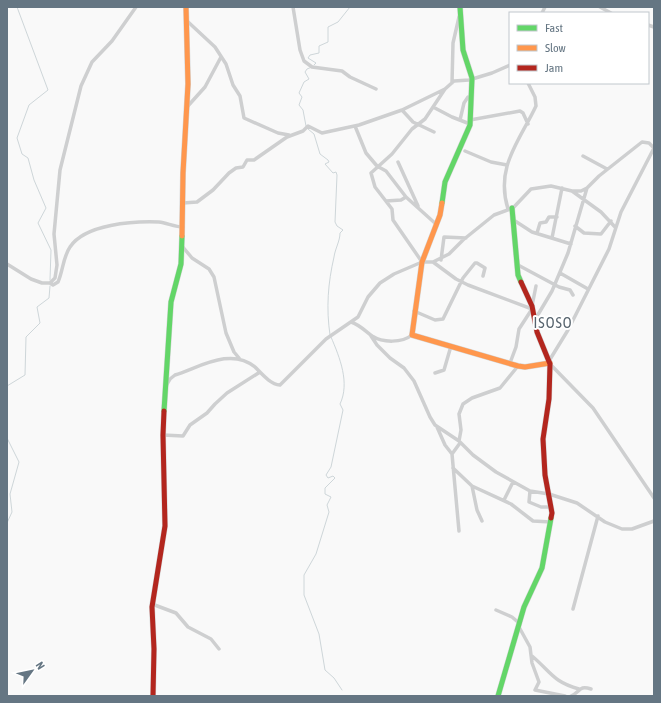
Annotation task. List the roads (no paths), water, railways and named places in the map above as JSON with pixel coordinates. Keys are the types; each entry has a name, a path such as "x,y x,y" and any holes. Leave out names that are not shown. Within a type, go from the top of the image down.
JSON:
{"street":[{"path":"50,283 54,278 57,265 54,234 60,170 81,86 92,62 112,41 136,7"},
{"path":"153,696 154,649 152,604 165,526 163,435 171,308 181,264 183,227 183,173 187,107 186,7"},
{"path":"293,7 300,50 304,61 312,67 342,71 350,77 376,90"},
{"path":"412,335 422,262 437,225 444,182 470,122 472,78 463,50 460,9"},
{"path":"452,83 453,43 460,9"},
{"path":"186,20 214,47 226,64 233,85 240,96 244,118 275,132 290,135"},
{"path":"187,107 205,86 221,57"},
{"path":"183,203 199,201 213,190 229,173 236,168 243,167 247,160 254,160 290,135 303,131 308,126 322,133 355,126 402,110 452,83 497,71 509,65"},
{"path":"528,84 535,97 536,106 528,124 515,144 507,165 503,190 512,219 518,275 536,318 537,332 550,363 593,408 654,498"},
{"path":"422,262 393,220 392,209 370,177 371,173 377,166 392,154 408,133 418,125 434,106 445,88"},
{"path":"460,120 464,102 468,97"},
{"path":"434,106 460,120 470,122 520,111 523,113 528,124"},
{"path":"402,110 418,125 434,132"},
{"path":"355,126 366,153 377,166 386,171 406,197 437,225"},
{"path":"182,246 192,258 212,272 216,282 226,333 234,352 276,385 283,384 326,339 351,322 361,313 368,297 380,283 394,274 422,262 441,260 453,252 466,238 494,216 510,209 528,191 535,187 550,186 572,191 581,191 587,188 607,169 642,142 649,143 654,148 631,191 615,227 612,243 550,363 549,399 543,439 545,475 551,507 552,522 542,568 530,592 498,696"},
{"path":"464,151 480,158 507,165"},
{"path":"583,156 607,169"},
{"path":"398,162 420,209"},
{"path":"552,238 562,188"},
{"path":"536,318 560,273 571,244 587,188"},
{"path":"572,191 611,221 615,227"},
{"path":"386,201 401,200 406,197"},
{"path":"537,234 540,223 546,222 549,217 557,217"},
{"path":"512,219 537,234 571,244"},
{"path":"575,226 584,233 601,234 611,221"},
{"path":"7,264 31,279 53,285 58,282 67,253 72,244 97,229 118,224 157,222 183,227"},
{"path":"441,260 444,237 466,238"},
{"path":"433,262 462,282 532,308"},
{"path":"414,312 435,320 443,319 462,282 475,263 477,262 485,268 483,276"},
{"path":"518,265 570,290 573,295"},
{"path":"560,273 588,289"},
{"path":"510,364 516,347 519,329 532,308 536,286"},
{"path":"351,322 372,336 383,340 404,340 412,335 518,366 525,367 550,363"},
{"path":"372,336 377,345 390,358 404,368 414,382 430,417 445,445 452,454 459,531"},
{"path":"435,374 444,370 451,346"},
{"path":"166,387 173,376 204,365 233,357 243,360"},
{"path":"452,454 459,442 461,430 459,414 463,404 472,398 500,388 518,366"},
{"path":"163,435 183,436 190,425 207,413 217,402 260,372"},
{"path":"435,425 459,442 485,464 530,491 549,494 577,503 614,526 625,530 654,521"},
{"path":"453,468 472,486 504,500 533,521 552,522"},
{"path":"504,500 513,482"},
{"path":"472,486 477,510 482,521"},
{"path":"530,491 529,502 541,507 551,507"},
{"path":"573,609 598,516"},
{"path":"152,604 176,613 188,626 211,638 219,649"},
{"path":"496,610 512,617 519,625 530,647 532,663 539,682 535,690 565,696"},
{"path":"532,656 555,679 566,686 579,690"},
{"path":"571,696 579,690 586,688 592,690"}],"waterway":[{"path":"17,7 48,90 29,105 17,138 22,154 28,158 34,180 46,208 38,223 51,250 50,280"},
{"path":"314,65 316,63 308,58 310,55 319,53 319,46 328,42 328,27 338,22 350,7"},
{"path":"306,126 303,110 299,105 302,97 299,93 304,82 309,79 305,72 307,69 312,67"},
{"path":"308,129 314,134 320,154 329,162 325,164 333,173 336,172 335,222 337,226 343,230 340,233 330,276 328,305 330,335"},
{"path":"7,386 25,375 26,337 40,323 37,307 49,298 50,286"},
{"path":"331,337 343,370 344,388 340,404 343,410 331,467 326,475 328,478 333,476 335,478 325,488 325,494 331,497 327,505 329,512 316,554 304,575 304,595 319,634 325,670 334,678 342,690"},
{"path":"7,438 19,462 10,494 12,512 7,523"}],"district":[{"name":"ISOSO","path":"553,322"}]}
